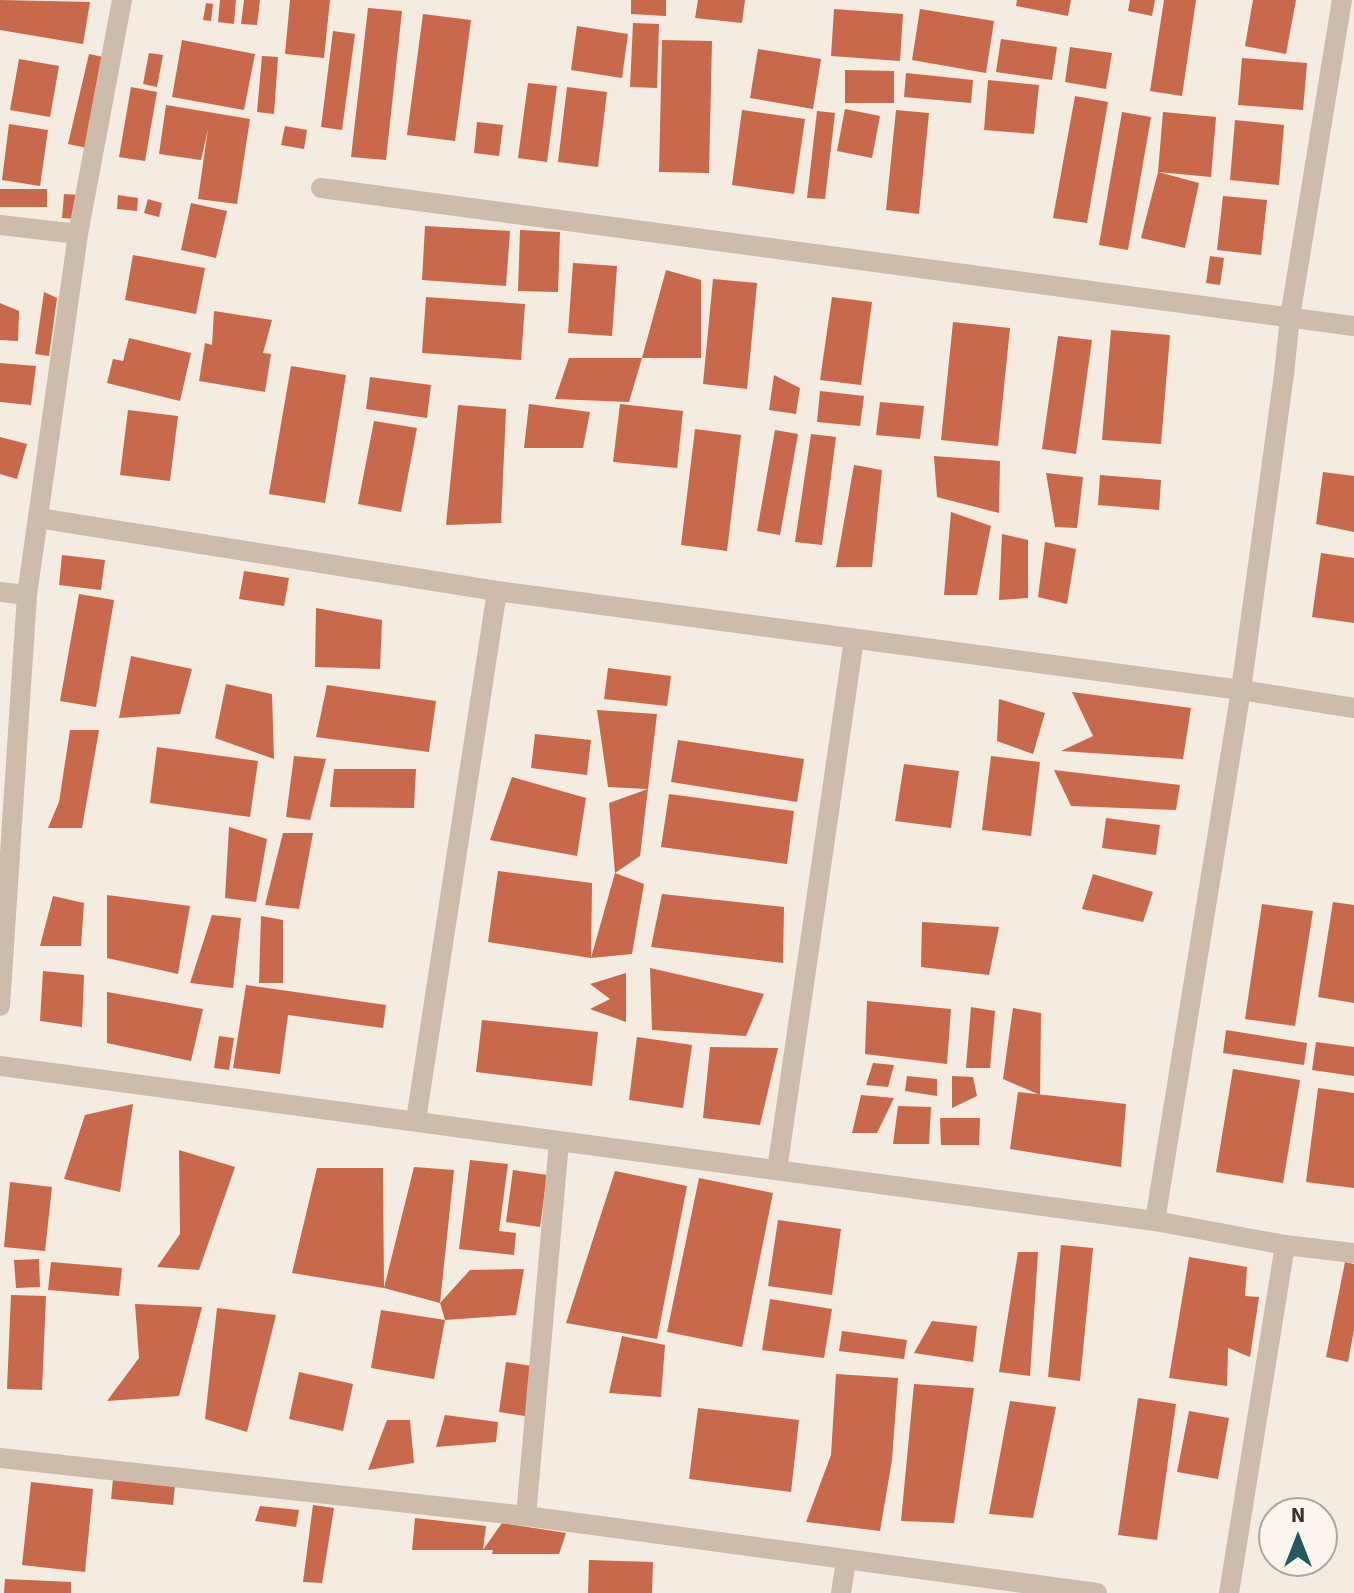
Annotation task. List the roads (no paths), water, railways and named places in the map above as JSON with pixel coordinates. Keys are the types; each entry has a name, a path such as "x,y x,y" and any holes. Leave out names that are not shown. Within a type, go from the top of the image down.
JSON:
{"street":[{"path":"0,1006 27,595 78,234 122,0"},
{"path":"1155,1221 1241,690 1290,317 1342,0"},
{"path":"321,188 1354,326"},
{"path":"0,225 78,234"},
{"path":"38,518 497,591 1241,690 1354,708"},
{"path":"416,1120 497,591"},
{"path":"0,592 27,595"},
{"path":"777,1170 854,639"},
{"path":"0,1066 1155,1221 1285,1245 1354,1253"},
{"path":"526,1516 559,1142"},
{"path":"1229,1593 1285,1245"},
{"path":"0,1458 526,1516 1097,1593"},
{"path":"841,1593 846,1561"}]}
